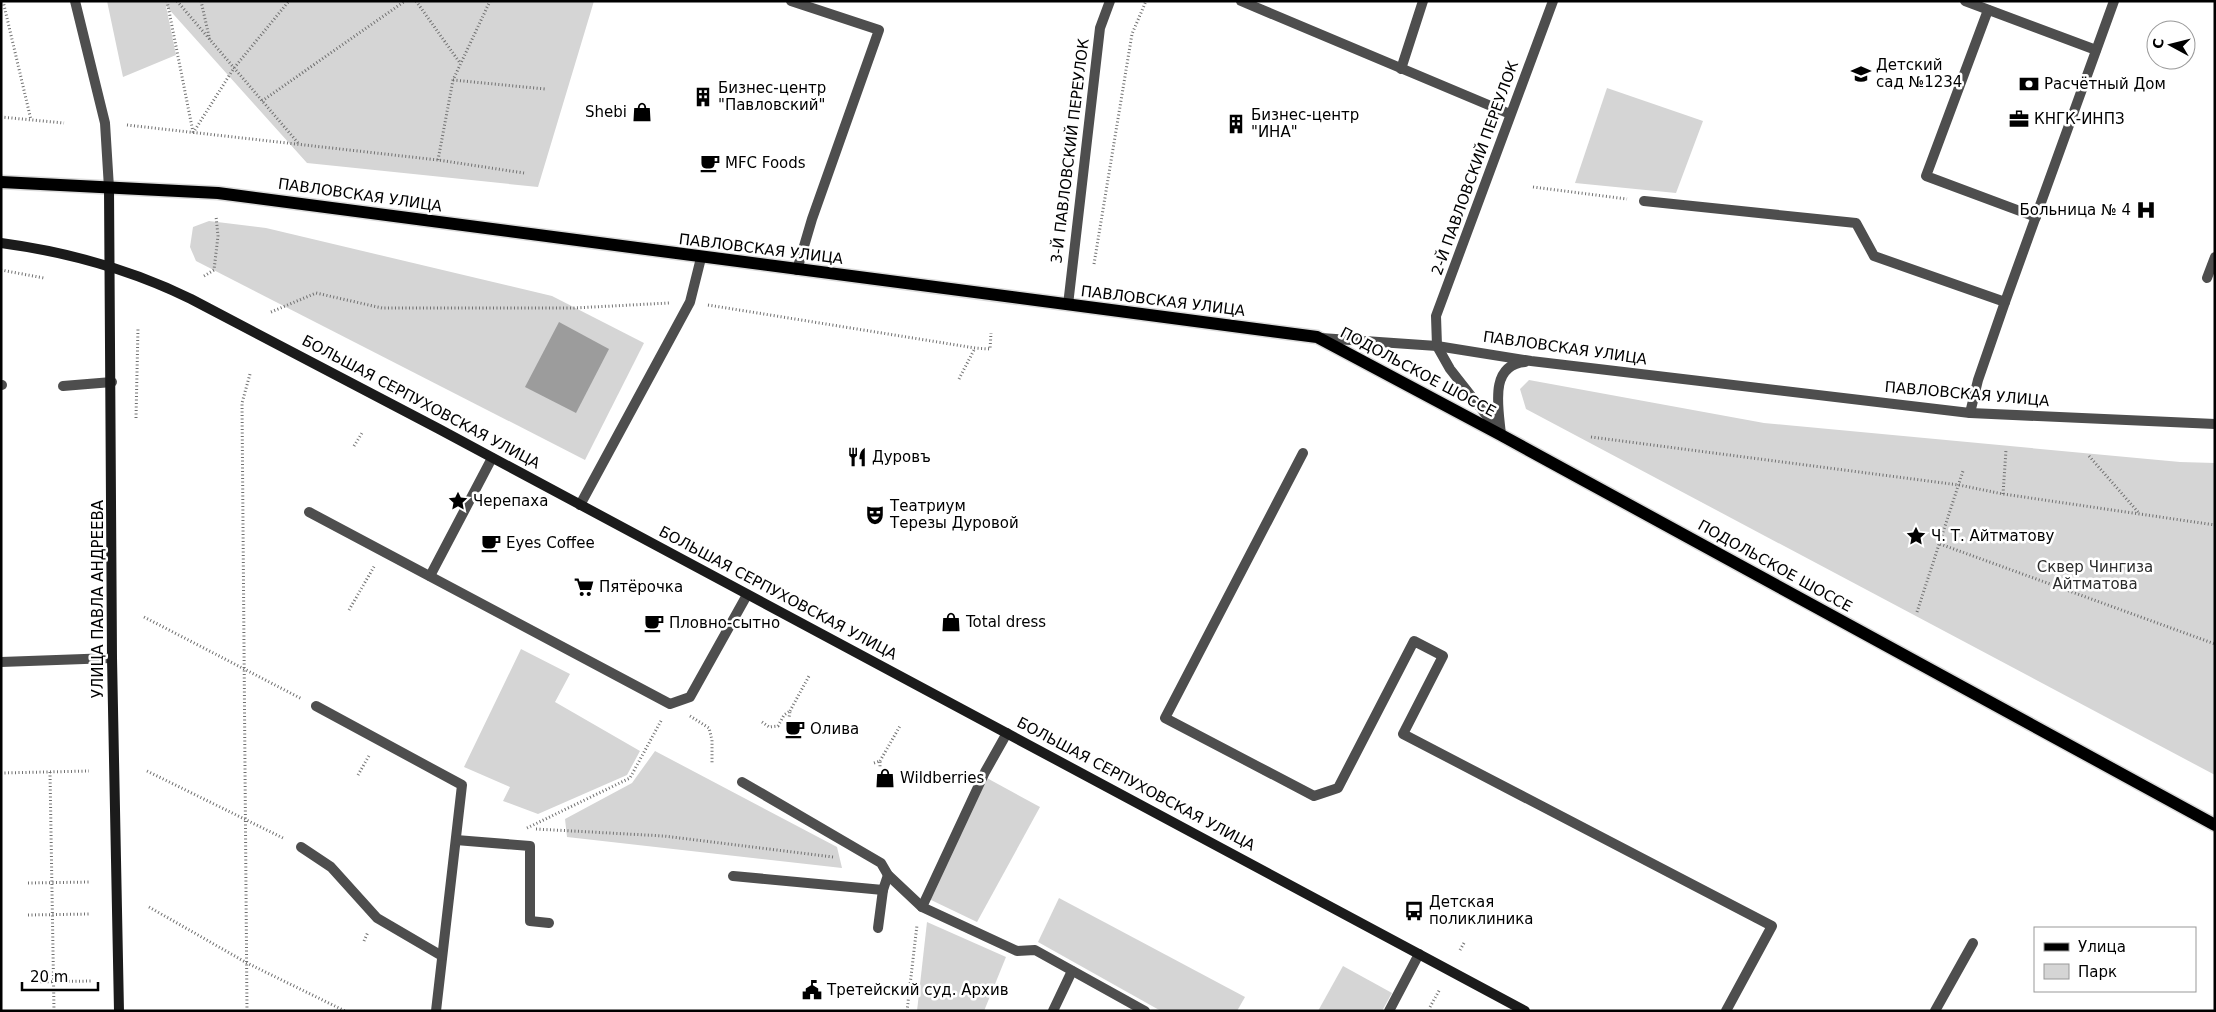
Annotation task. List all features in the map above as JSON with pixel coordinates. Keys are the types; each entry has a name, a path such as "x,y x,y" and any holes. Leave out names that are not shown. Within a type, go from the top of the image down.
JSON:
{"main road":[{"path":"1,182 109,188"},
{"name":"ПАВЛОВСКАЯ УЛИЦА","path":"109,188 229,194 701,258 1317,337"},
{"name":"ПОДОЛЬСКОЕ ШОССЕ","path":"1317,337 1501,434 2215,825"}],"street":[{"path":"75,1 105,123 109,188"},
{"path":"791,1 879,30 812,219 797,270"},
{"name":"3-Й ПАВЛОВСКИЙ ПЕРЕУЛОК","path":"1068,305 1100,28 1110,1"},
{"path":"1401,69 1423,1"},
{"name":"2-Й ПАВЛОВСКИЙ ПЕРЕУЛОК","path":"1437,346 1436,316 1553,1"},
{"path":"1965,1 2096,50"},
{"path":"1970,413 1978,380 2005,302 2114,1"},
{"path":"1248,3 1510,114"},
{"path":"1988,10 1926,176 2036,217"},
{"name":"УЛИЦА ПАВЛА АНДРЕЕВА","path":"109,188 112,382 112,658 119,1011"},
{"path":"1644,200 1856,223 1874,256 2005,302"},
{"name":"БОЛЬШАЯ СЕРПУХОВСКАЯ УЛИЦА","path":"1,243 48,249 110,265 155,281 492,458 1525,1011"},
{"path":"2207,278 2215,257"},
{"path":"580,505 690,302 701,258"},
{"name":"ПАВЛОВСКАЯ УЛИЦА","path":"1317,337 1437,346 1531,361 1970,413 2215,424"},
{"path":"1437,346 1450,369 1501,434"},
{"path":"1501,434 1498,399 1499,382 1504,372 1512,365 1531,361"},
{"path":"63,386 112,382"},
{"path":"1303,453 1165,718 1314,796 1338,788 1414,641 1436,652 1443,656 1403,734 1772,926 1726,1011"},
{"path":"430,576 492,458"},
{"path":"309,512 670,704 690,697 747,595"},
{"path":"1,662 112,658"},
{"path":"316,706 462,785 436,1011"},
{"path":"922,907 985,772 1007,733"},
{"path":"742,782 880,863 888,875 922,907 1017,952 1035,950 1145,1011"},
{"path":"456,840 530,846 530,921 549,923"},
{"path":"301,847 331,867 376,918 442,956"},
{"path":"878,928 883,890 888,875"},
{"path":"733,876 883,890"},
{"path":"1935,1011 1973,944"},
{"path":"1389,1011 1419,954"},
{"path":"1053,1011 1072,971"}],"path":[{"path":"3,1 31,120"},
{"path":"168,1 193,133"},
{"path":"177,1 299,144"},
{"path":"201,1 211,41"},
{"path":"193,133 234,68 289,1"},
{"path":"262,101 405,1"},
{"path":"416,1 460,63"},
{"path":"438,160 453,80 490,1"},
{"path":"1094,264 1132,34 1146,1"},
{"path":"453,80 545,89"},
{"path":"1,117 64,123"},
{"path":"127,125 438,160 524,173"},
{"path":"1533,187 1644,200"},
{"path":"204,276 214,270 218,236 216,216"},
{"path":"1,270 44,278"},
{"path":"271,312 316,293 382,308 574,308 690,302 975,348 990,349 991,333"},
{"path":"136,418 138,328"},
{"path":"959,378 975,348"},
{"path":"247,1011 242,402 250,374"},
{"path":"354,446 362,433"},
{"path":"1591,437 1959,485 2003,494 2215,525"},
{"path":"2003,494 2006,450"},
{"path":"2089,456 2138,513"},
{"path":"1916,612 1963,471"},
{"path":"1940,544 2215,644"},
{"path":"349,610 384,551"},
{"path":"144,616 316,706"},
{"path":"790,718 790,712 809,676"},
{"path":"712,764 712,740 709,728 670,704 630,778 526,828 664,836 841,858"},
{"path":"762,722 769,726 778,726 784,715 790,712"},
{"path":"880,767 880,761 900,726"},
{"path":"358,775 378,739"},
{"path":"874,763 880,761"},
{"path":"1,773 88,771"},
{"path":"147,771 301,847"},
{"path":"50,772 54,1011"},
{"path":"28,883 90,882"},
{"path":"150,907 247,963 345,1011"},
{"path":"907,1011 917,924 922,907"},
{"path":"28,915 91,914"},
{"path":"1460,950 1464,943"},
{"path":"30,982 92,981"},
{"path":"1430,1007 1440,989"}],"green space":[{"path":"107,1 594,1 538,187 307,163 166,6 176,55 123,77"},
{"path":"1607,88 1703,121 1676,193 1575,183"},
{"path":"209,221 266,228 552,296 644,343 585,460 196,261 190,247 193,227"},
{"name":"Сквер Чингиза Айтматова","path":"1529,380 1764,423 2180,462 2215,463 2215,775 1526,409 1520,389"},
{"path":"521,649 570,674 555,702 640,751 627,775 538,814 503,801 510,787 464,767"},
{"path":"655,751 837,847 842,868 567,837 565,819 632,783"},
{"path":"985,777 1040,807 977,922 929,899"},
{"path":"1059,898 1245,997 1237,1011 1161,1011 1038,942"},
{"path":"927,922 1006,957 984,1011 917,1011"},
{"path":"1343,966 1392,993 1382,1011 1318,1011"}],"shaded area":[{"path":"559,322 609,349 576,413 525,387"}],"place":[{"name":"Детский сад №1234","path":"1861,74"},
{"name":"Расчётный Дом","path":"2029,84"},
{"name":"Бизнес-центр \"Павловский\"","path":"703,97"},
{"name":"Shebi","path":"642,112"},
{"name":"КНГК-ИНПЗ","path":"2019,119"},
{"name":"Бизнес-центр \"ИНА\"","path":"1236,124"},
{"name":"MFC Foods","path":"710,163"},
{"name":"Больница № 4","path":"2146,210"},
{"name":"Дуровъ","path":"857,457"},
{"name":"Черепаха","path":"458,501"},
{"name":"Театриум Терезы Дуровой","path":"875,515"},
{"name":"Ч. Т. Айтматову","path":"1916,536"},
{"name":"Eyes Coffee","path":"491,543"},
{"name":"Пятёрочка","path":"584,587"},
{"name":"Total dress","path":"951,622"},
{"name":"Пловно-сытно","path":"654,623"},
{"name":"Олива","path":"795,729"},
{"name":"Wildberries","path":"885,778"},
{"name":"Детская поликлиника","path":"1414,911"},
{"name":"Третейский суд. Архив","path":"812,990"}]}
